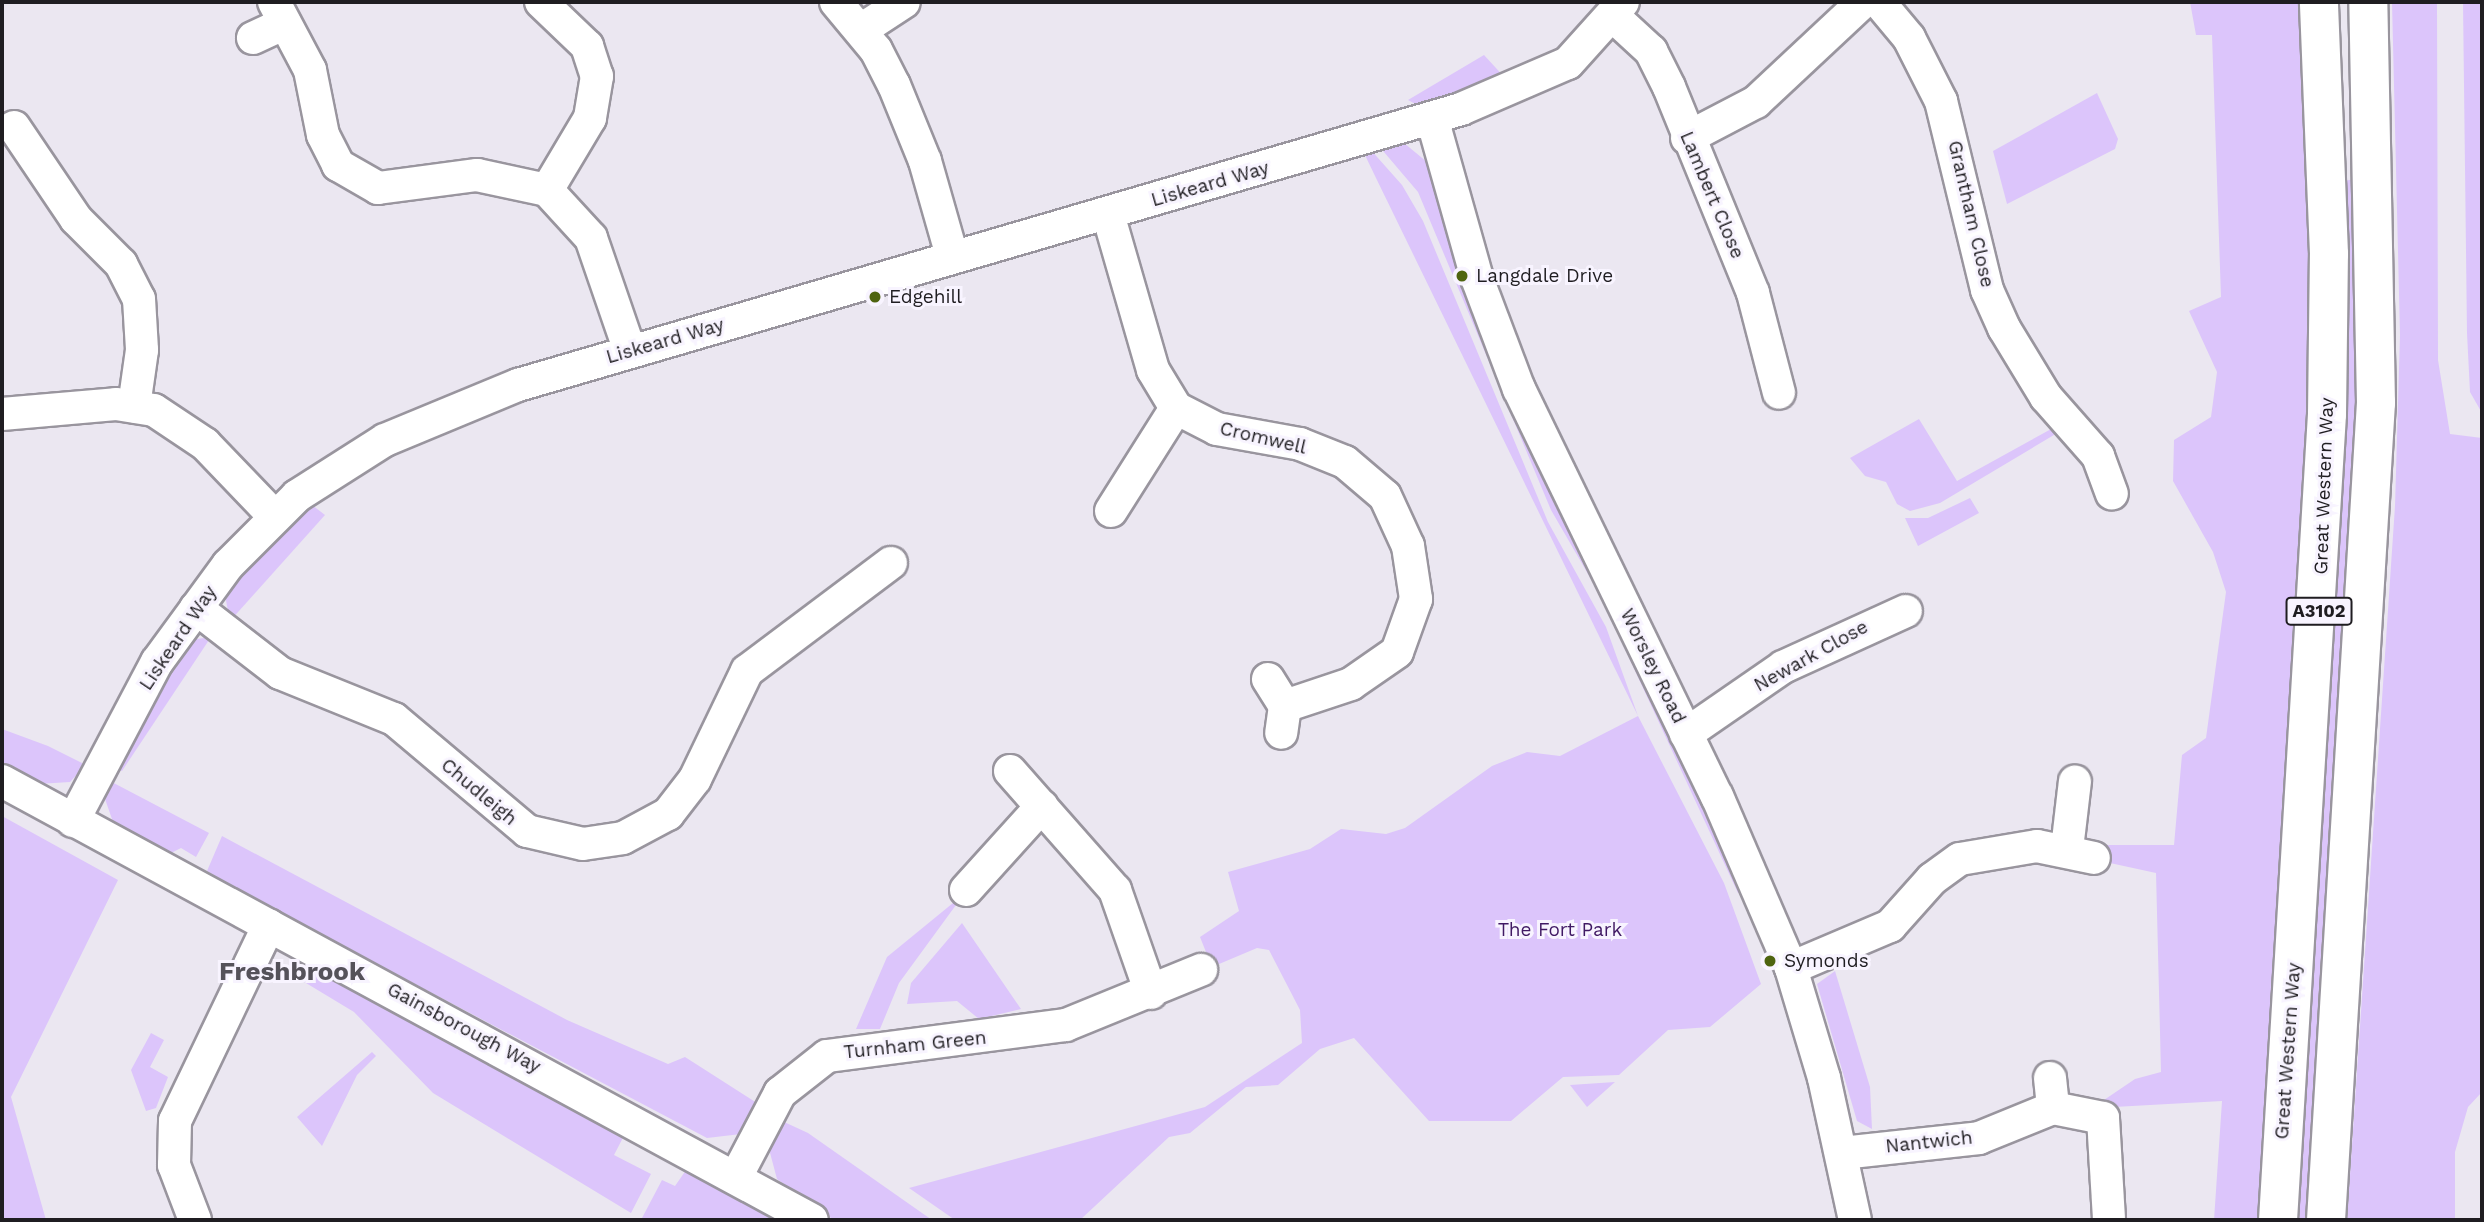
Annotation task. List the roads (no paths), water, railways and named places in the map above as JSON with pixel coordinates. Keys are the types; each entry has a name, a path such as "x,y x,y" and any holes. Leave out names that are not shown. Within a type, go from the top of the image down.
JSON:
{"main road":[{"name":"Great Western Way","path":"2278,1220 2327,428 2329,219 2319,2"},
{"name":"A3102","path":"2326,1220 2376,403 2368,2"}],"street":[{"path":"541,2 587,46 597,76 590,118 548,190"},
{"path":"836,2 861,30 910,121 952,257"},
{"path":"861,30 904,2"},
{"path":"1687,138 1756,102 1863,2"},
{"name":"Grantham Close","path":"1879,2 1909,38 1941,101 1987,290 2004,328 2046,397 2098,456 2112,494"},
{"path":"1433,118 1545,76 1568,62 1618,9"},
{"name":"Lambert Close","path":"1618,9 1651,51 1753,293 1779,393"},
{"path":"253,38 279,13 310,70 328,150 349,174 390,190 477,175 548,190 591,238 630,351"},
{"name":"Liskeard Way","path":"73,821 157,662 196,608 274,516 358,455 436,415 630,351 1433,118"},
{"name":"Worsley Road","path":"1433,118 1499,342 1686,734 1791,968 1842,1153 1855,1220"},
{"path":"13,127 50,157 76,219 121,264 139,299 142,350 134,405"},
{"path":"1108,214 1153,370 1176,408 1111,511"},
{"path":"2,414 134,405 153,410 205,444 274,516"},
{"name":"Cromwell","path":"1176,408 1217,429 1337,458 1371,482 1399,521 1416,598 1397,652 1350,684 1283,719 1268,679"},
{"name":"Chudleigh","path":"196,608 279,673 394,719 510,820 571,844 624,838 668,814 695,779 747,671 861,603 891,563"},
{"name":"Newark Close","path":"1686,734 1783,667 1906,611"},
{"path":"1010,771 1115,890 1152,993"},
{"path":"1791,968 1890,926 1932,878 1959,859 1997,848 2081,853 2075,781"},
{"name":"Gainsborough Way","path":"2,782 737,1175 812,1220"},
{"path":"966,890 1042,806"},
{"path":"195,1220 174,1165 175,1121 269,925"},
{"name":"Turnham Green","path":"737,1175 780,1093 827,1056 1058,1027 1152,993 1201,970"},
{"name":"Nantwich","path":"1842,1153 1979,1138 2051,1093 2103,1118 2108,1214"}],"place":[{"name":"Langdale Drive","path":"1462,276"},
{"name":"Edgehill","path":"875,297"},
{"name":"Symonds","path":"1770,961"}],"district":[{"name":"Freshbrook","path":"292,972"}],"park label":[{"name":"The Fort Park","path":"1560,930"}]}
